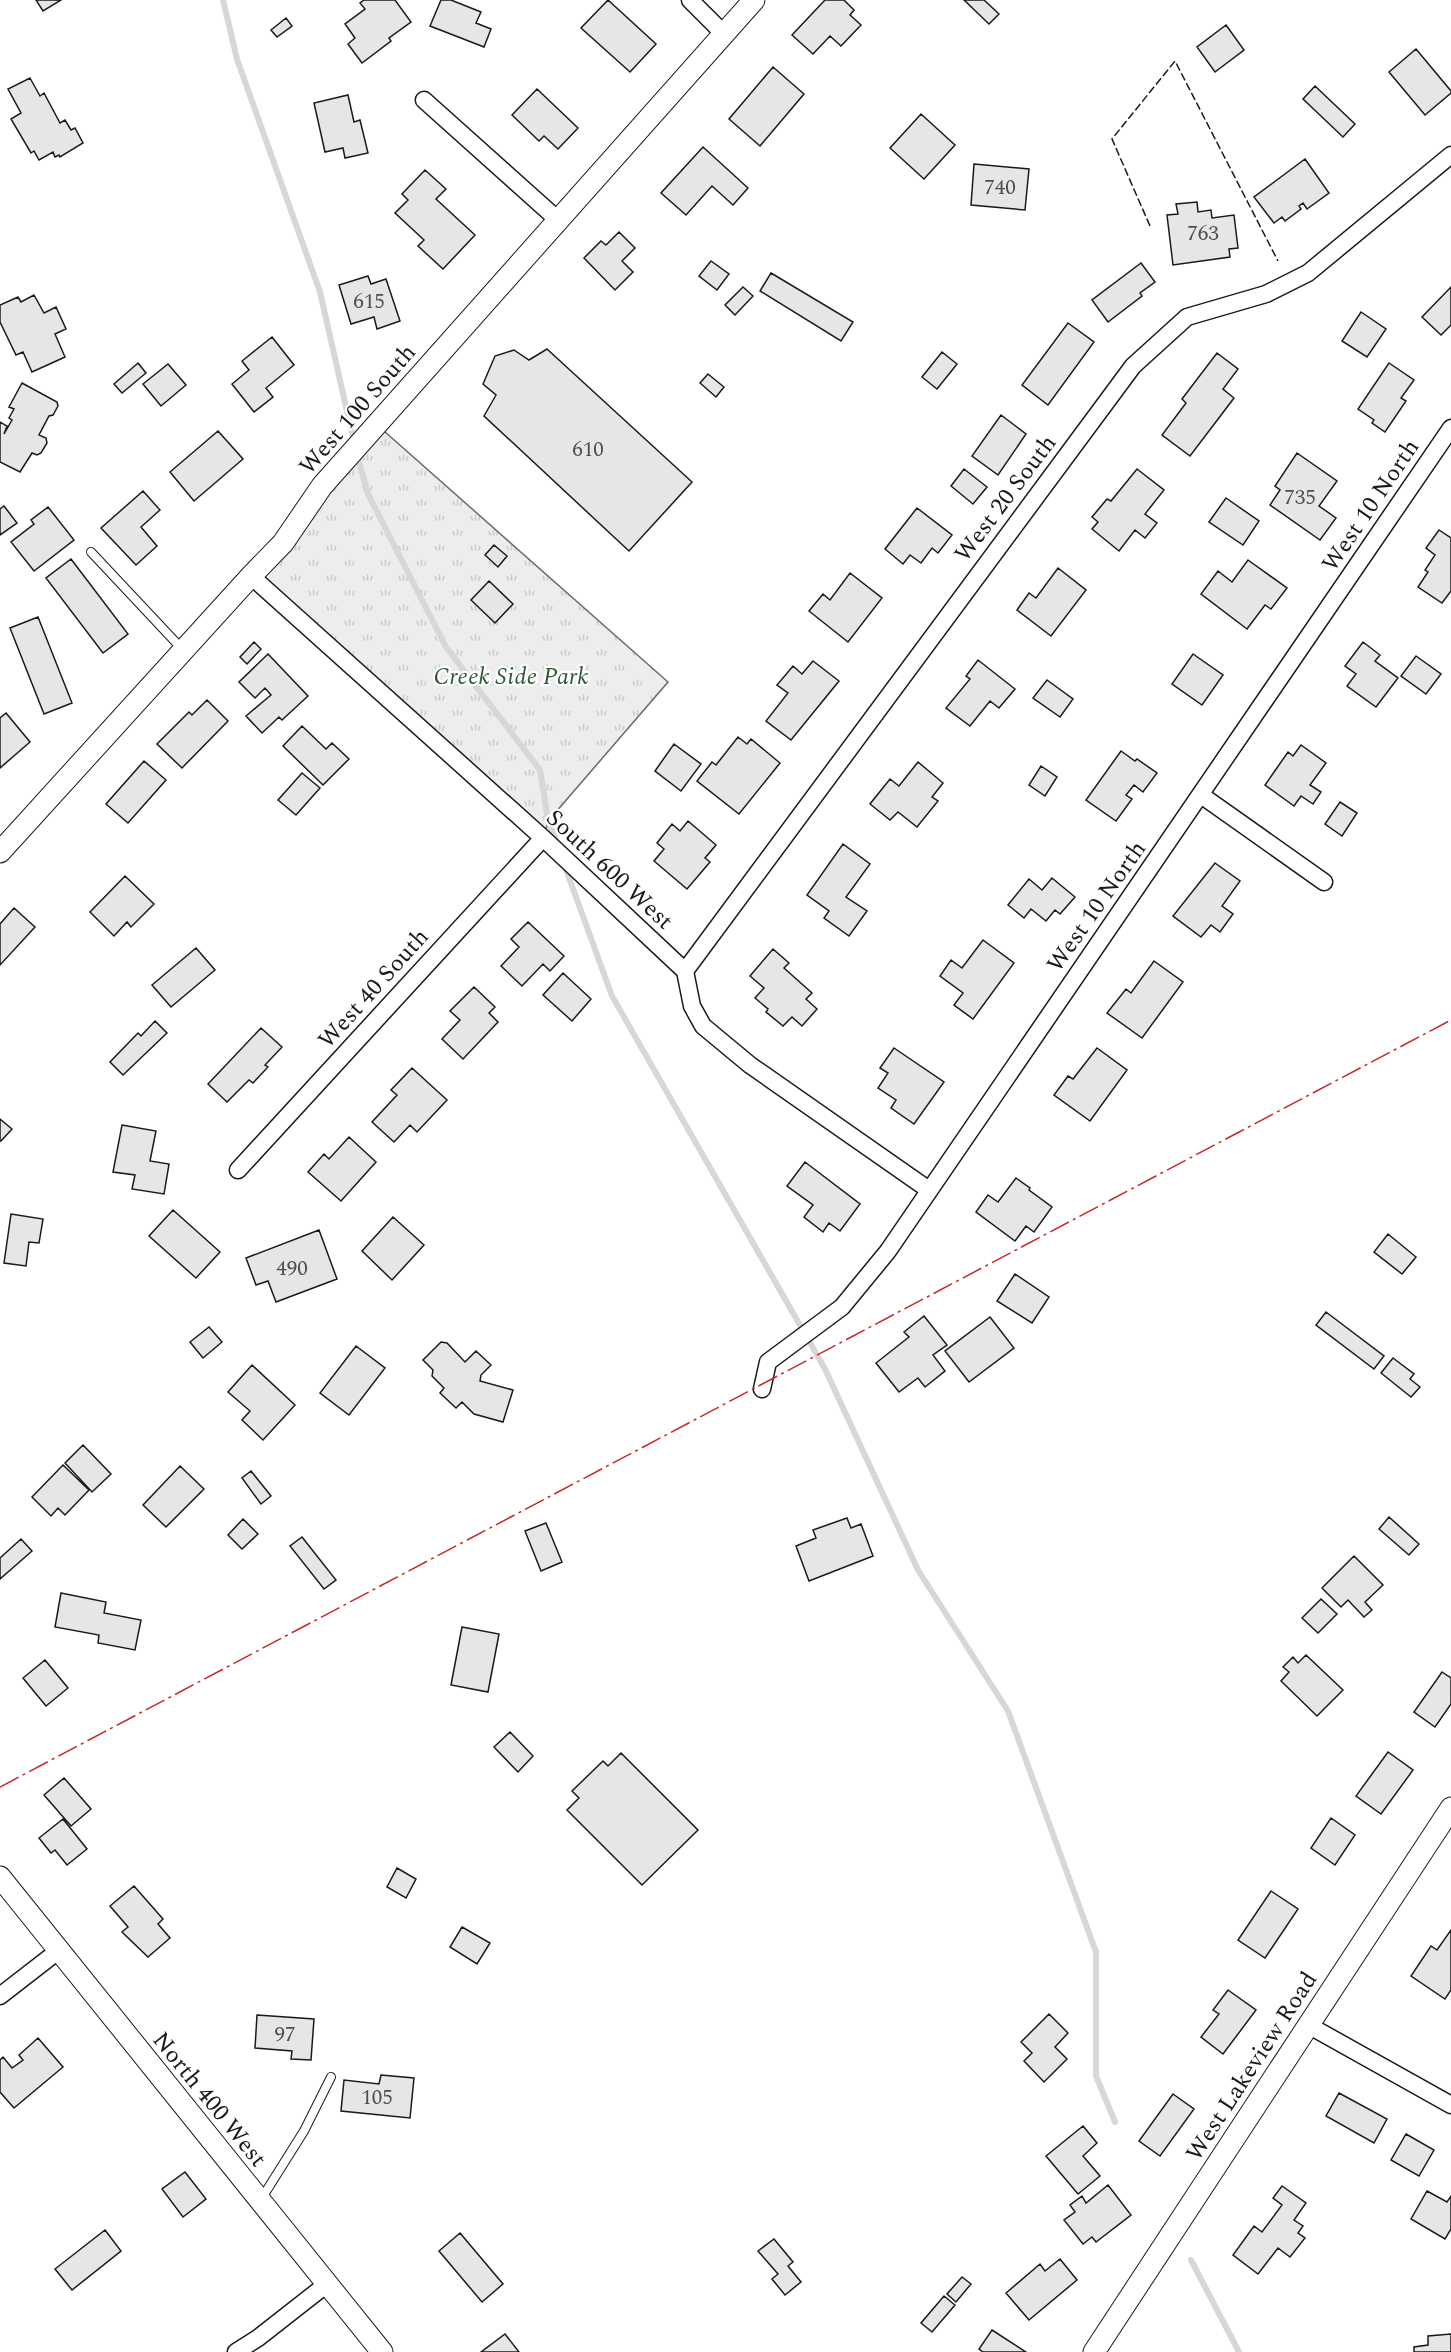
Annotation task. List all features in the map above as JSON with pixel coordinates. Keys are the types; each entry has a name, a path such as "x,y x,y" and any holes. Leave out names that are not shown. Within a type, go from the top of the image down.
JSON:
{"street":[{"path":"690,0 724,34"},
{"name":"West 100 South","path":"0,852 283,543 322,486 754,0"},
{"path":"424,100 558,220"},
{"name":"West 20 South","path":"685,971 1132,366 1186,317 1266,294 1308,273 1451,155"},
{"name":"West 10 North","path":"762,1389 768,1362 842,1307 888,1251 1451,428"},
{"name":"South 600 West","path":"251,576 543,838 685,971"},
{"path":"1201,795 1324,882"},
{"name":"West 40 South","path":"238,1170 543,838"},
{"path":"685,971 692,1006 703,1026 750,1065 929,1190"},
{"name":"West Lakeview Road","path":"1094,2352 1451,1808"},
{"name":"North 400 West","path":"0,1877 382,2352"},
{"path":"0,1996 58,1951"},
{"path":"1308,2025 1451,2104"},
{"path":"236,2352 258,2338 327,2284"}],"lane":[{"path":"91,552 183,650"},
{"path":"260,2201 304,2131 331,2077"}],"green space":[{"name":"Creek Side Park","path":"376,424 668,682 549,820 543,838 251,576"}],"building":[{"path":"36,0 61,0 43,11"},
{"path":"364,0 395,0 411,22 389,38 391,41 362,63 348,44 355,38 345,24 365,9 360,3"},
{"path":"441,0 451,0 481,12 476,23 491,29 484,47 430,26"},
{"path":"608,0 656,44 630,72 581,28"},
{"path":"825,0 844,0 854,10 850,15 861,25 841,46 830,36 813,54 792,35"},
{"path":"964,0 984,0 999,14 989,24"},
{"path":"286,18 292,26 277,37 271,30"},
{"path":"1226,25 1244,50 1215,72 1197,47"},
{"path":"1416,49 1451,91 1425,115 1389,72"},
{"path":"773,67 804,94 760,146 729,119"},
{"path":"30,78 40,96 44,93 60,123 65,120 71,130 75,128 83,143 60,157 59,155 55,157 53,152 39,160 34,151 31,153 11,119 21,113 8,89"},
{"path":"1315,86 1355,124 1343,137 1303,99"},
{"path":"537,89 578,128 558,149 544,136 539,141 512,115"},
{"path":"348,95 354,122 360,120 368,153 345,158 343,148 325,152 314,103"},
{"path":"921,114 955,145 924,179 890,148"},
{"path":"703,147 748,188 733,205 712,186 686,215 661,193"},
{"path":"1305,159 1329,193 1307,209 1303,203 1299,206 1301,209 1285,221 1282,217 1274,223 1254,197"},
{"path":"974,164 1029,169 1025,210 971,205"},
{"path":"425,170 446,189 436,199 475,235 443,269 418,246 424,240 395,213 408,200 402,194"},
{"path":"1197,202 1198,212 1211,210 1212,218 1234,215 1238,248 1229,249 1230,257 1173,265 1167,215 1178,214 1176,204"},
{"path":"619,232 635,248 622,261 633,272 615,290 584,258 601,241 606,245"},
{"path":"711,261 729,274 717,290 699,276"},
{"path":"1141,263 1155,282 1140,293 1142,296 1108,322 1092,300"},
{"path":"771,273 853,322 841,341 760,291"},
{"path":"368,276 371,284 386,279 400,321 377,329 374,317 351,324 339,285"},
{"path":"743,287 753,296 735,315 725,305"},
{"path":"1451,287 1451,325 1441,335 1422,317"},
{"path":"34,295 44,313 56,307 66,329 55,334 65,357 32,372 23,352 16,355 0,322 0,305 18,297 21,302"},
{"path":"1361,312 1386,329 1367,357 1342,341"},
{"path":"1068,323 1094,342 1048,405 1022,385"},
{"path":"272,337 294,365 266,388 273,397 254,412 232,384 249,370 242,361"},
{"path":"547,349 692,482 629,551 484,416 496,395 483,384 495,356 514,350 529,360"},
{"path":"942,352 957,364 937,389 922,377"},
{"path":"1217,353 1238,369 1223,389 1234,398 1190,456 1162,435 1186,403 1182,399"},
{"path":"138,363 146,373 122,393 114,384"},
{"path":"1389,363 1414,380 1401,398 1406,401 1385,432 1372,423 1374,420 1358,409"},
{"path":"168,364 186,385 161,406 143,384"},
{"path":"708,374 724,387 716,397 700,383"},
{"path":"22,383 57,402 58,406 53,415 49,416 39,435 46,438 47,443 41,453 37,455 32,453 20,472 0,462 0,422 7,426 4,434 12,420 9,418 14,409 9,407"},
{"path":"1001,415 1026,434 998,475 972,456"},
{"path":"218,431 243,459 194,501 170,472"},
{"path":"1297,453 1337,481 1319,506 1336,518 1320,540 1270,505 1280,490 1275,486"},
{"path":"964,469 987,487 973,504 951,486"},
{"path":"1137,469 1164,490 1145,514 1157,523 1145,538 1135,530 1119,551 1092,529 1098,522 1092,517 1107,499 1111,501"},
{"path":"143,491 160,510 141,527 157,546 136,565 101,528"},
{"path":"1226,498 1259,521 1243,545 1209,522"},
{"path":"4,506 17,523 0,535 0,509"},
{"path":"48,507 74,540 34,571 11,542 34,524 31,520"},
{"path":"917,508 952,535 938,553 932,548 921,563 910,555 903,564 885,549"},
{"path":"1439,530 1451,538 1451,591 1442,603 1418,587 1435,555 1426,548"},
{"path":"494,545 507,556 498,567 485,555"},
{"path":"71,559 128,634 103,653 46,578"},
{"path":"1248,560 1287,588 1271,609 1265,605 1247,629 1201,594 1218,571 1232,582"},
{"path":"1058,568 1086,590 1051,636 1017,610 1029,593 1036,598"},
{"path":"850,573 882,598 848,642 809,611 823,594 830,600"},
{"path":"489,581 513,604 495,623 471,600"},
{"path":"38,617 72,703 44,714 10,628"},
{"path":"254,642 261,649 247,664 240,657"},
{"path":"1363,642 1380,655 1375,661 1398,678 1376,707 1347,686 1356,674 1345,666"},
{"path":"268,654 308,696 282,720 279,717 262,733 246,716 271,695 265,688 255,698 239,682"},
{"path":"1193,654 1223,675 1202,705 1172,684"},
{"path":"1416,656 1441,674 1426,694 1401,676"},
{"path":"978,660 1015,689 999,708 990,701 970,726 946,708 970,679 966,676"},
{"path":"813,661 839,681 791,740 766,721 788,693 777,685 793,666 802,674"},
{"path":"1047,680 1073,699 1060,717 1033,698"},
{"path":"207,700 228,721 182,768 157,744 189,712 192,715"},
{"path":"6,713 30,742 0,768 0,718"},
{"path":"302,726 326,749 332,743 349,759 323,785 283,746"},
{"path":"738,737 747,744 751,739 780,763 739,814 697,781 712,762 716,765"},
{"path":"674,744 701,764 681,791 655,771"},
{"path":"1301,745 1326,763 1310,785 1321,792 1313,804 1301,796 1294,806 1265,785 1288,752 1293,756"},
{"path":"1121,751 1157,773 1143,792 1134,785 1126,795 1132,799 1116,821 1086,800"},
{"path":"144,761 166,780 128,823 106,804"},
{"path":"918,762 943,783 932,797 938,801 917,827 898,812 890,820 870,804 890,779 899,786"},
{"path":"1041,766 1057,777 1045,796 1029,785"},
{"path":"302,773 320,788 296,815 278,800"},
{"path":"1340,802 1357,813 1342,836 1325,824"},
{"path":"688,821 716,845 705,858 710,862 687,889 654,861 664,849 657,843 672,824 680,831"},
{"path":"843,844 870,864 846,897 867,911 849,936 824,918 829,911 807,895"},
{"path":"1215,863 1240,881 1222,906 1233,914 1220,932 1211,925 1201,937 1173,916"},
{"path":"125,876 154,904 131,927 127,922 114,936 90,912"},
{"path":"1052,878 1075,897 1060,914 1055,910 1046,921 1031,909 1024,918 1008,905 1029,879 1042,890"},
{"path":"14,908 35,927 0,965 0,924"},
{"path":"528,922 564,956 550,971 543,964 522,986 501,966 519,947 511,939"},
{"path":"983,940 1014,963 973,1019 954,1005 963,993 940,976 951,960 962,968"},
{"path":"196,948 215,970 171,1007 152,985"},
{"path":"773,949 789,963 784,968 812,993 806,999 817,1009 802,1026 792,1017 783,1026 766,1012 768,1009 755,998 764,988 750,976"},
{"path":"1154,961 1183,982 1142,1038 1107,1013 1126,989 1131,993"},
{"path":"563,973 591,999 572,1021 543,995"},
{"path":"474,987 495,1007 489,1013 498,1022 463,1059 442,1039 460,1020 450,1011"},
{"path":"155,1021 167,1033 123,1075 110,1062 138,1033 141,1036"},
{"path":"261,1028 282,1047 265,1065 268,1067 253,1083 249,1080 227,1102 208,1084"},
{"path":"894,1048 944,1082 914,1124 891,1108 896,1100 878,1088 888,1073 880,1068"},
{"path":"1097,1048 1127,1070 1090,1121 1054,1095 1068,1076 1073,1079"},
{"path":"412,1068 447,1100 417,1132 410,1125 394,1142 372,1122 397,1095 391,1090"},
{"path":"0,1119 12,1129 1,1141 0,1141"},
{"path":"122,1125 156,1131 150,1161 169,1164 164,1194 132,1189 135,1175 113,1172"},
{"path":"349,1137 376,1162 341,1201 308,1172 324,1154 329,1159"},
{"path":"805,1162 860,1204 840,1231 829,1223 823,1232 804,1217 813,1205 787,1186"},
{"path":"1016,1178 1052,1207 1034,1232 1026,1226 1015,1241 976,1212 988,1195 998,1202"},
{"path":"173,1210 220,1252 196,1278 149,1236"},
{"path":"11,1214 43,1219 39,1243 29,1242 26,1266 4,1263"},
{"path":"393,1217 424,1245 392,1280 362,1251"},
{"path":"319,1230 337,1279 276,1302 268,1281 256,1285 246,1258"},
{"path":"1388,1234 1416,1257 1402,1274 1374,1252"},
{"path":"1015,1274 1049,1297 1032,1323 997,1301"},
{"path":"1326,1312 1384,1356 1374,1369 1316,1325"},
{"path":"924,1316 947,1345 933,1355 945,1371 925,1387 918,1378 899,1392 876,1363 909,1337 904,1332"},
{"path":"990,1317 1014,1348 969,1382 945,1351"},
{"path":"209,1327 222,1342 203,1358 190,1342"},
{"path":"441,1342 447,1343 465,1362 476,1351 491,1365 481,1375 480,1381 513,1390 503,1422 474,1414 462,1402 456,1408 440,1393 444,1388 432,1376 433,1370 423,1360"},
{"path":"356,1346 385,1368 349,1415 320,1393"},
{"path":"1393,1358 1414,1374 1410,1379 1420,1387 1411,1397 1381,1373"},
{"path":"252,1365 295,1405 263,1440 242,1420 250,1411 228,1392"},
{"path":"83,1445 111,1474 92,1492 65,1463"},
{"path":"63,1465 89,1490 65,1515 58,1508 51,1516 32,1497"},
{"path":"180,1466 204,1489 166,1527 143,1505"},
{"path":"251,1471 271,1496 261,1504 242,1478"},
{"path":"1389,1517 1419,1544 1409,1555 1379,1529"},
{"path":"847,1518 851,1528 861,1524 873,1556 809,1581 796,1546 816,1538 813,1530"},
{"path":"243,1519 258,1534 242,1549 228,1535"},
{"path":"546,1523 562,1562 541,1571 525,1531"},
{"path":"302,1537 336,1580 324,1589 290,1546"},
{"path":"21,1539 32,1551 0,1579 0,1558"},
{"path":"1354,1556 1383,1585 1365,1602 1372,1610 1364,1617 1348,1600 1341,1607 1322,1588"},
{"path":"61,1593 106,1602 104,1613 141,1620 135,1650 98,1643 99,1635 55,1627"},
{"path":"1321,1599 1337,1614 1318,1633 1302,1618"},
{"path":"462,1627 499,1634 488,1692 451,1685"},
{"path":"1306,1655 1343,1690 1317,1716 1281,1681 1289,1672 1283,1667 1293,1657 1298,1663"},
{"path":"45,1660 68,1688 46,1706 23,1678"},
{"path":"1442,1672 1451,1678 1451,1704 1435,1727 1414,1712"},
{"path":"510,1732 533,1756 518,1772 494,1747"},
{"path":"1388,1752 1413,1770 1381,1814 1356,1796"},
{"path":"621,1753 698,1830 642,1885 567,1810 579,1798 572,1791 603,1761 608,1766"},
{"path":"64,1778 91,1809 71,1826 44,1795"},
{"path":"1331,1818 1355,1835 1335,1865 1311,1848"},
{"path":"63,1819 87,1849 67,1865 55,1850 51,1853 39,1838"},
{"path":"397,1868 416,1879 406,1898 387,1887"},
{"path":"134,1886 163,1919 158,1924 170,1938 148,1957 122,1932 128,1927 110,1906"},
{"path":"1271,1891 1298,1909 1265,1958 1238,1940"},
{"path":"462,1927 490,1943 477,1964 450,1947"},
{"path":"1451,1930 1451,1990 1445,1999 1411,1976 1431,1946 1437,1950"},
{"path":"1228,1990 1256,2010 1223,2054 1201,2037 1219,2014 1213,2010"},
{"path":"1049,2014 1068,2033 1055,2047 1067,2059 1044,2082 1024,2061 1032,2053 1021,2042"},
{"path":"257,2015 314,2019 311,2060 291,2059 292,2051 255,2048"},
{"path":"38,2038 63,2067 14,2108 0,2092 0,2060 3,2057 12,2068 23,2060 19,2055"},
{"path":"381,2075 414,2078 410,2118 341,2111 344,2080 379,2084"},
{"path":"1339,2093 1387,2119 1374,2143 1326,2116"},
{"path":"1173,2094 1194,2109 1160,2156 1139,2141"},
{"path":"1083,2126 1097,2143 1083,2156 1100,2176 1078,2194 1046,2156"},
{"path":"1406,2134 1434,2150 1419,2176 1391,2160"},
{"path":"185,2172 206,2199 183,2217 162,2189"},
{"path":"1108,2185 1131,2215 1096,2242 1092,2237 1083,2244 1064,2220 1075,2212 1070,2205 1082,2196 1086,2203"},
{"path":"1282,2186 1306,2203 1294,2220 1303,2226 1298,2233 1305,2238 1290,2257 1278,2248 1258,2274 1233,2255 1254,2226 1262,2232 1282,2205 1273,2198"},
{"path":"1427,2191 1447,2202 1451,2196 1451,2229 1445,2239 1411,2219"},
{"path":"105,2230 121,2251 72,2290 55,2269"},
{"path":"460,2233 503,2284 482,2302 439,2251"},
{"path":"774,2239 793,2262 788,2266 801,2282 785,2295 772,2279 778,2274 758,2251"},
{"path":"1060,2259 1077,2280 1029,2320 1006,2293 1040,2264 1045,2271"},
{"path":"962,2277 971,2284 956,2302 947,2294"},
{"path":"944,2296 955,2305 932,2332 921,2323"},
{"path":"992,2330 1026,2352 983,2352 979,2349"},
{"path":"505,2334 519,2352 481,2352"},
{"path":"1451,2334 1451,2352 1414,2352 1414,2347 1428,2345 1428,2336"}],"waterway":[{"path":"223,0 237,59 320,292 354,442"},
{"path":"357,455 368,494 446,647 540,770 548,820 557,843"},
{"path":"564,864 612,996 825,1369 918,1570 1008,1711 1096,1952 1096,2076 1115,2122"},
{"path":"1191,2260 1239,2352"}],"fence":[{"path":"1150,226 1112,139 1175,61 1278,261"}],"power":[{"path":"0,1787 1451,1020"}]}
